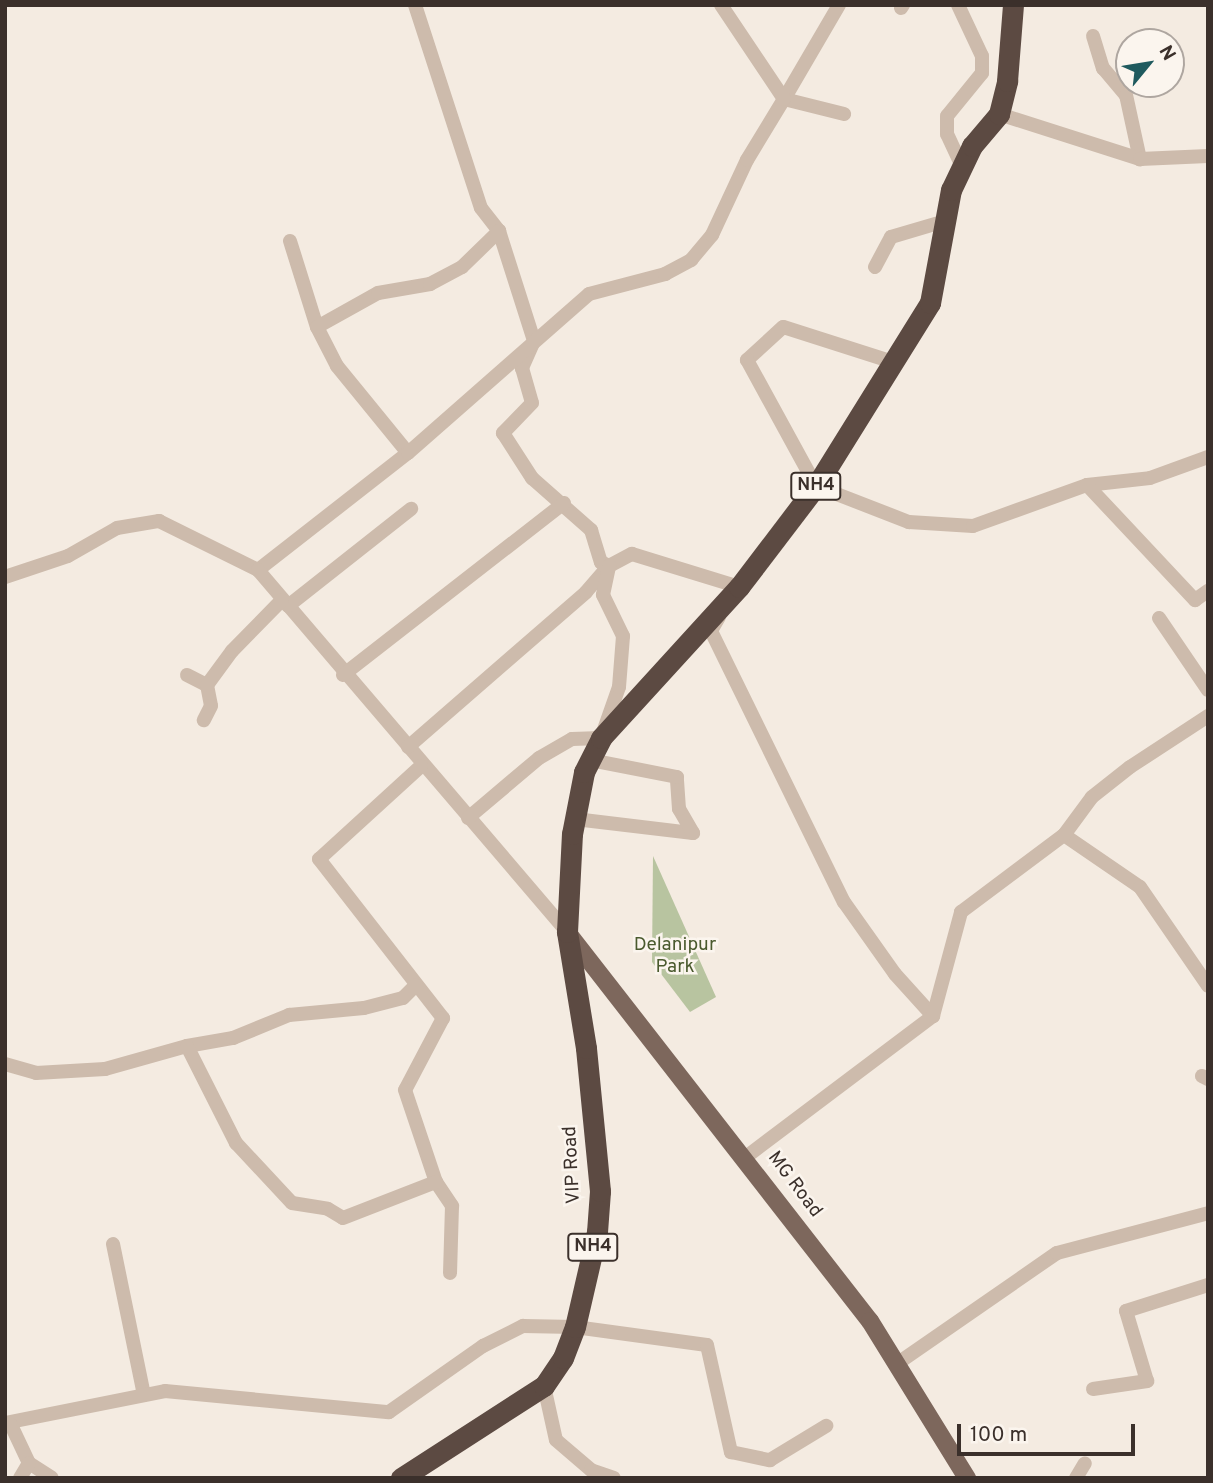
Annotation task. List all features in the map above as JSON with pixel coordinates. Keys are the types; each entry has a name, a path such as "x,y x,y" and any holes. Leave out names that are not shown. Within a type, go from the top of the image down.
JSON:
{"highway":[{"name":"NH4","path":"567,932 575,819 590,760 601,738 738,587 816,486 930,303 951,190 962,166 999,114 1007,81 1013,5"},
{"name":"VIP Road","path":"401,1478 544,1386 575,1326 597,1231 600,1191 586,1048 567,932"}],"main road":[{"name":"MG Road","path":"567,932 746,1157 898,1363 967,1478"}],"street":[{"path":"415,5 481,208 499,231 534,341 522,368 532,403 503,433 532,478 564,503 591,530 601,562 609,566"},
{"path":"721,5 784,99 844,114"},
{"path":"258,570 408,453 589,294 665,274 691,260 712,235 747,160 839,5"},
{"path":"961,8 982,56 982,74 947,116 947,134 962,166"},
{"path":"1093,36 1103,68 1126,95 1140,159"},
{"path":"999,114 1140,159 1208,156"},
{"path":"875,267 891,237 945,221"},
{"path":"317,327 379,293 430,284 462,267 499,231"},
{"path":"290,241 317,327 337,366 408,453"},
{"path":"894,362 783,327 747,359 816,486 909,522 973,526 1087,485 1150,478 1208,457"},
{"path":"1087,485 1195,600 1208,591"},
{"path":"344,675 564,503"},
{"path":"204,720 211,706 207,685 232,651 285,603 411,509"},
{"path":"5,578 68,556 117,528 159,521 258,570 344,675 408,747 421,766 567,932"},
{"path":"408,747 586,592 609,566 632,554 738,587 711,631 844,902 895,974 933,1016"},
{"path":"468,818 539,758 572,739 601,738 619,687 622,636 603,595 609,566"},
{"path":"1159,618 1208,690"},
{"path":"187,675 207,685"},
{"path":"746,1157 933,1016 961,912 1064,835 1092,797 1208,716"},
{"path":"575,819 693,833 679,809 677,777 590,760"},
{"path":"421,766 319,859 443,1018 405,1090 436,1182 452,1206 450,1273"},
{"path":"1064,835 1140,887 1208,986"},
{"path":"5,1064 36,1073 105,1069 187,1046 233,1038 289,1015 364,1008 403,998 416,985"},
{"path":"187,1046 236,1143 292,1203 328,1209 343,1217 436,1182"},
{"path":"898,1363 1057,1253 1208,1213"},
{"path":"113,1244 144,1395"},
{"path":"1093,1389 1147,1381 1126,1311 1208,1285"},
{"path":"52,1478 29,1463 7,1425 165,1391 389,1412 483,1346 523,1326 575,1326 706,1345 731,1452 770,1460 826,1426"},
{"path":"544,1386 555,1440 592,1469 614,1478"},
{"path":"20,1478 29,1463"},
{"path":"1076,1478 1085,1463"}],"green space":[{"name":"Delanipur Park","path":"653,856 716,997 690,1012 652,962"}]}
